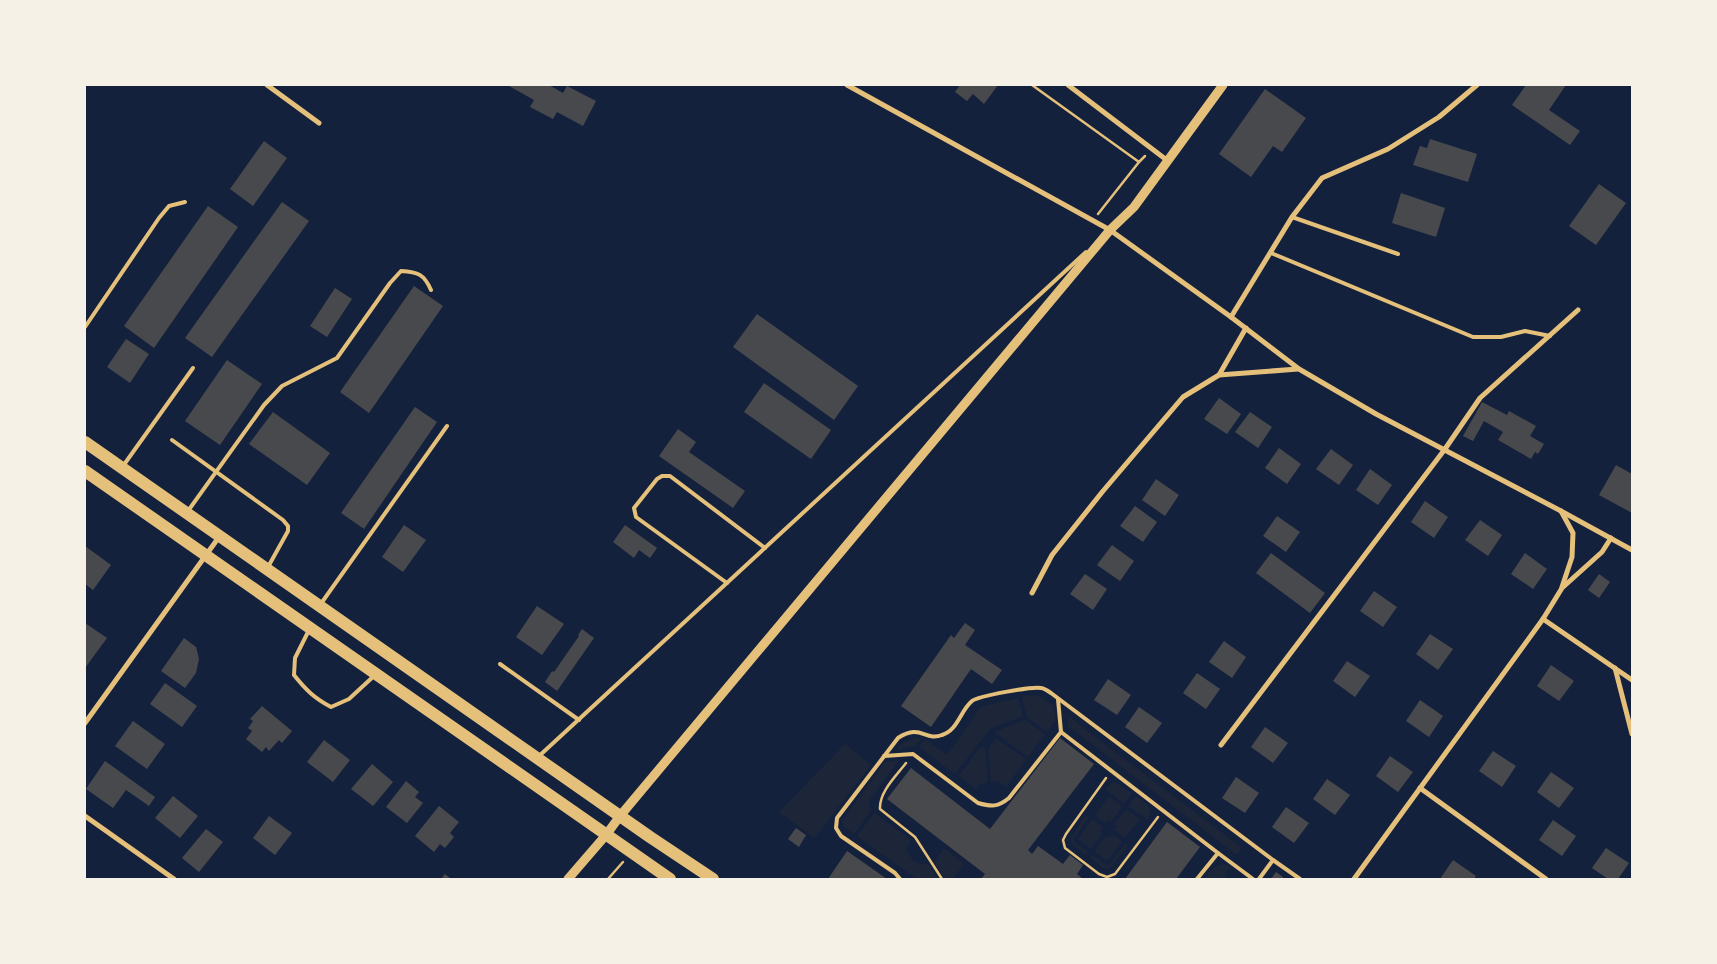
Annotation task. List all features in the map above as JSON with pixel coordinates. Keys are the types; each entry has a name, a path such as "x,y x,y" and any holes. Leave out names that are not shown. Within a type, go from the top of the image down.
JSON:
{"main road":[{"path":"85,442 713,879"},
{"path":"85,471 670,879"},
{"path":"381,677 398,661"}],"street":[{"path":"267,85 319,123"},
{"path":"847,85 1110,230 1246,328 1299,369 1376,414 1561,510 1632,550"},
{"path":"1068,85 1168,161"},
{"path":"568,879 1110,230 1134,207 1223,85"},
{"path":"1231,317 1272,253 1292,217 1322,178 1388,149 1439,116 1477,85"},
{"path":"1221,745 1445,449 1480,398 1578,310"},
{"path":"1219,375 1246,328"},
{"path":"1032,592 1052,555 1103,491 1183,397 1219,375 1299,369"},
{"path":"1354,879 1543,618 1562,588 1572,557 1573,533 1561,510"},
{"path":"85,723 219,536"},
{"path":"1562,588 1602,552 1611,538"},
{"path":"1543,618 1632,680"},
{"path":"1615,668 1632,734"},
{"path":"1420,788 1546,879"},
{"path":"85,816 174,879"}],"lane":[{"path":"85,326 159,218 169,206 185,202"},
{"path":"1292,217 1398,254"},
{"path":"538,758 1110,230"},
{"path":"1272,253 1473,337 1501,337 1525,331 1550,336"},
{"path":"187,513 264,405 282,386 337,358 400,271 414,272 426,279 432,290"},
{"path":"122,468 193,368"},
{"path":"319,606 447,426"},
{"path":"172,440 283,520 288,526 288,531 266,569"},
{"path":"727,583 636,517 634,508 657,479 662,476 670,476 766,548"},
{"path":"310,628 295,658 294,675 307,692 331,706 349,699 381,677"},
{"path":"500,664 579,720"},
{"path":"900,879 895,873 841,836 836,828 836,818 898,738 908,732 940,736 950,732 972,700 982,696 1032,688 1041,688 1058,698 1300,879"},
{"path":"884,756 913,754 978,803 991,807 1001,805 1009,798 1061,732 1058,698"},
{"path":"1061,732 1253,879"},
{"path":"1197,879 1218,853"},
{"path":"1259,879 1273,860"}],"path":[{"path":"1032,85 1139,162"},
{"path":"1093,221 1151,148"},
{"path":"913,754 883,793 879,801 880,809 915,837 942,879"},
{"path":"1112,771 1066,834 1063,840 1065,848 1100,874 1107,877 1115,874 1163,811"},
{"path":"608,879 631,853"}],"shaded area":[{"path":"1034,695 1041,697 1054,706 1056,720 1047,732 1027,717 1022,697"},
{"path":"1018,698 1023,716 990,729 955,774 919,747 925,739 947,755 982,706"},
{"path":"1068,716 1242,848 1237,855 1068,726"},
{"path":"1025,720 1045,734 1028,757 994,732"},
{"path":"915,738 922,738 916,745 896,750 901,744"},
{"path":"996,738 1026,759 1006,787 997,781 991,782 988,750"},
{"path":"845,744 871,765 816,836 813,837 779,812"},
{"path":"981,746 985,748 988,782 980,784 976,789 959,776"},
{"path":"899,760 869,801 871,811 854,834 843,826 842,821 885,762"},
{"path":"1114,782 1132,793 1124,804 1105,789"},
{"path":"1109,796 1122,806 1111,822 1108,820 1105,823 1095,816"},
{"path":"1136,796 1150,809 1147,820 1128,806"},
{"path":"1126,809 1140,819 1125,838 1114,830 1117,827 1114,825"},
{"path":"874,813 910,839 907,850 910,857 918,863 928,864 938,879 917,879 857,836"},
{"path":"1086,815 1089,817 1073,839 1074,842 1088,852 1086,855 1072,844 1070,839"},
{"path":"1092,819 1103,827 1100,831 1103,833 1091,849 1078,839"},
{"path":"1112,834 1122,842 1107,861 1094,851 1106,836 1109,838"},
{"path":"1125,844 1128,846 1110,868 1104,868 1090,858 1092,855 1106,865 1109,865"},
{"path":"944,848 964,864 953,879 945,879 934,862"},
{"path":"1224,864 1230,867 1225,874 1227,879 1205,879 1213,869"}],"building":[{"path":"510,85 549,85 563,93 567,86 596,101 583,126 557,112 553,119 530,107 534,100"},
{"path":"960,85 998,85 984,104 973,94 967,101 955,92"},
{"path":"1526,85 1566,85 1549,110 1580,131 1570,145 1512,105"},
{"path":"1265,89 1306,118 1282,152 1273,146 1251,177 1219,154"},
{"path":"1430,139 1477,154 1468,182 1413,165 1420,146 1427,148"},
{"path":"264,141 287,158 253,206 230,189"},
{"path":"1599,184 1626,203 1596,245 1569,226"},
{"path":"1401,193 1445,208 1436,237 1392,223"},
{"path":"282,202 309,221 212,357 185,338"},
{"path":"208,206 238,227 154,348 124,326"},
{"path":"414,286 443,306 369,413 340,392"},
{"path":"335,288 352,299 327,337 310,326"},
{"path":"757,314 858,386 834,420 733,347"},
{"path":"126,339 149,354 130,383 107,367"},
{"path":"227,360 262,384 220,445 185,421"},
{"path":"764,383 831,430 811,459 744,412"},
{"path":"1219,398 1241,414 1227,434 1204,419"},
{"path":"1482,402 1507,415 1509,411 1536,426 1530,436 1544,444 1538,454 1535,452 1531,459 1498,440 1503,432 1484,421 1473,441 1463,436"},
{"path":"415,407 437,422 364,529 341,513"},
{"path":"273,412 330,453 307,485 249,444"},
{"path":"1250,412 1272,427 1258,448 1235,432"},
{"path":"678,429 696,442 689,452 745,491 733,508 659,456"},
{"path":"1279,448 1301,464 1287,484 1265,468"},
{"path":"1331,449 1353,465 1339,485 1316,469"},
{"path":"1616,465 1632,474 1632,513 1599,495"},
{"path":"1370,469 1392,485 1378,505 1356,490"},
{"path":"1156,479 1179,495 1165,516 1142,500"},
{"path":"1425,501 1448,517 1434,538 1411,522"},
{"path":"1135,506 1157,522 1143,542 1120,526"},
{"path":"1277,516 1300,532 1286,552 1263,536"},
{"path":"1480,520 1502,535 1488,556 1465,540"},
{"path":"404,525 426,540 403,572 382,557"},
{"path":"625,525 657,548 650,558 639,550 634,558 613,542"},
{"path":"1112,545 1134,561 1120,581 1097,565"},
{"path":"85,546 111,565 93,590 85,584"},
{"path":"1271,553 1325,593 1310,613 1256,573"},
{"path":"1525,553 1547,569 1533,589 1511,574"},
{"path":"1085,574 1107,589 1093,610 1070,594"},
{"path":"1599,574 1610,582 1599,598 1588,590"},
{"path":"1374,591 1397,607 1383,627 1360,611"},
{"path":"537,606 564,624 542,655 516,637"},
{"path":"85,623 107,638 85,668"},
{"path":"965,623 975,630 965,645 1002,670 992,684 971,669 931,727 901,706 951,635 954,638"},
{"path":"582,629 594,638 557,691 545,682 552,671 554,672"},
{"path":"1430,634 1453,649 1438,670 1416,654"},
{"path":"184,638 196,647 199,659 196,673 185,688 161,671"},
{"path":"1224,641 1246,657 1232,678 1209,662"},
{"path":"1347,661 1370,676 1355,697 1333,681"},
{"path":"1551,665 1574,681 1559,701 1537,686"},
{"path":"1197,673 1220,689 1206,709 1183,693"},
{"path":"1108,679 1131,695 1117,715 1094,700"},
{"path":"165,683 197,706 182,727 150,704"},
{"path":"1420,700 1443,716 1429,737 1406,721"},
{"path":"262,706 292,731 282,743 279,740 269,751 266,747 262,752 246,739 252,731 248,728 253,721 250,719"},
{"path":"1139,707 1162,723 1147,743 1125,727"},
{"path":"133,721 165,744 147,769 115,746"},
{"path":"1265,727 1288,743 1273,763 1251,747"},
{"path":"1060,738 1094,764 1028,850 1032,854 1038,846 1063,864 1070,855 1083,865 1077,874 1083,879 981,879 985,874 887,799 911,768 990,829"},
{"path":"324,740 350,760 333,782 307,762"},
{"path":"1493,751 1516,766 1502,787 1479,771"},
{"path":"1390,756 1413,772 1398,792 1376,776"},
{"path":"105,761 155,797 149,806 126,790 113,808 86,789"},
{"path":"372,764 393,782 373,806 351,789"},
{"path":"1551,772 1574,788 1559,808 1537,792"},
{"path":"1236,777 1259,793 1245,813 1222,798"},
{"path":"1327,779 1350,795 1335,815 1313,799"},
{"path":"406,781 419,792 415,797 423,803 407,823 386,807"},
{"path":"173,796 198,816 180,838 155,818"},
{"path":"439,806 459,822 450,833 454,837 445,848 440,844 434,852 415,836"},
{"path":"1286,807 1309,823 1294,843 1272,827"},
{"path":"269,816 292,833 275,855 253,838"},
{"path":"1553,820 1576,836 1562,856 1539,840"},
{"path":"1167,822 1200,847 1176,879 1125,879"},
{"path":"796,828 806,835 799,847 788,839"},
{"path":"206,829 223,842 199,872 182,858"},
{"path":"1606,848 1629,863 1618,879 1608,879 1592,868"},
{"path":"847,851 887,879 828,879"},
{"path":"1453,860 1476,876 1474,879 1440,879"},
{"path":"1276,872 1283,877 1282,879 1271,879"},
{"path":"445,874 451,879 441,879"}]}
